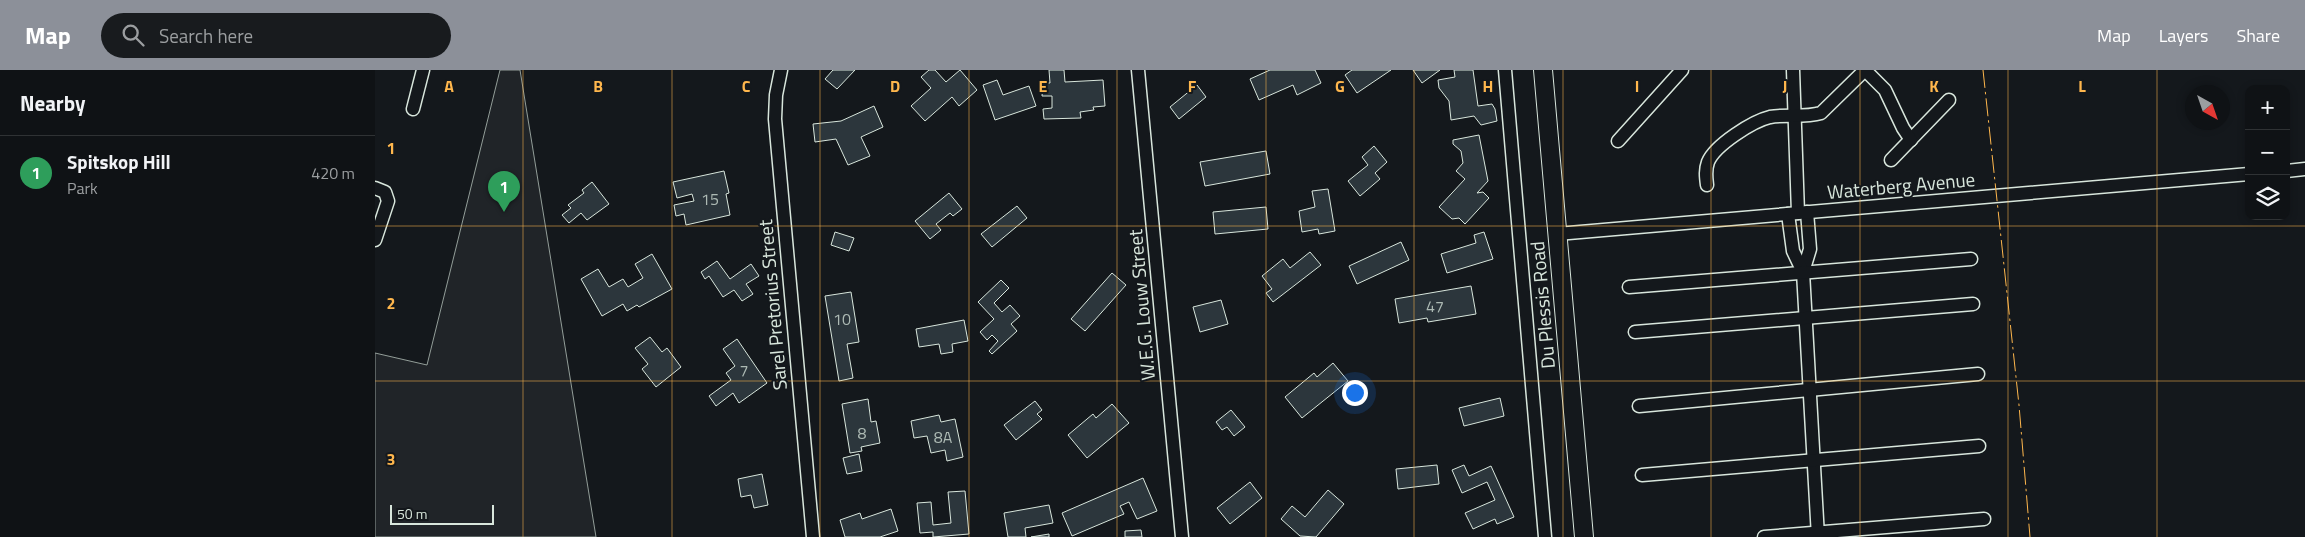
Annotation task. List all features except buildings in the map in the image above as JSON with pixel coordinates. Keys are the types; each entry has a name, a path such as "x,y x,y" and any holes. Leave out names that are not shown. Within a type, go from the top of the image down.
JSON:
{"street":[{"path":"413,109 423,70"},
{"name":"Sarel Pretorius Street","path":"781,70 776,95 776,128 813,537"},
{"name":"W.E.G. Louw Street","path":"1138,70 1182,537"},
{"name":"Du Plessis Road","path":"1505,70 1545,537"},
{"name":"Du Plessis Road","path":"1543,70 1584,537"},
{"path":"1618,141 1682,70"},
{"path":"1793,70 1798,213 1793,251 1803,272"},
{"path":"1707,185 1706,170 1709,160 1729,139 1753,123 1771,117 1821,113 1865,70 1885,90 1903,128 1911,140"},
{"path":"1891,160 1949,100"},
{"path":"2290,171 2305,169"},
{"name":"Waterberg Avenue","path":"1557,234 2245,174"},
{"path":"375,188 385,192 388,200 375,240"},
{"path":"1798,213 1810,249 1803,272 1817,535"},
{"path":"1629,287 1971,259"},
{"path":"1635,332 1973,304"},
{"path":"1639,406 1978,374"},
{"path":"1642,475 1979,446"},
{"path":"1764,537 1817,535 1984,519"}],"shaded area":[{"path":"500,70 520,70 596,537 375,537 375,353 427,365"}],"power":[{"path":"1983,70 2019,405 2030,537"}],"place":[{"name":"Spitskop Hill","path":"504,212"}]}
